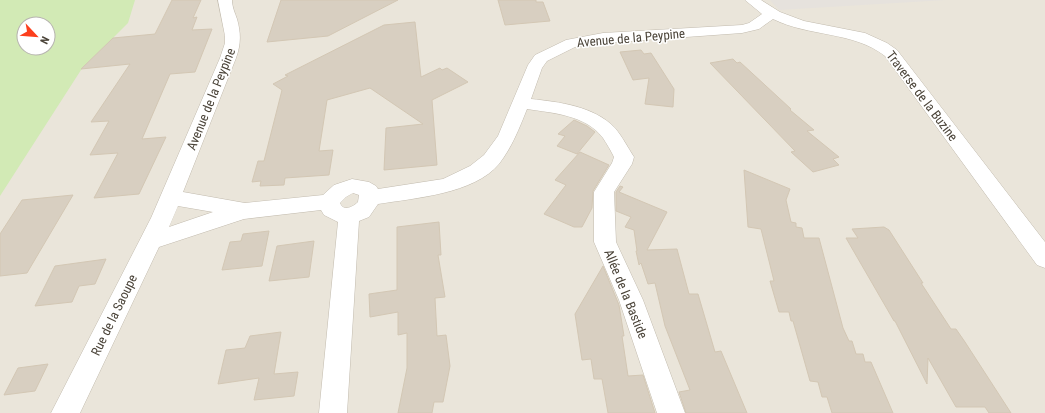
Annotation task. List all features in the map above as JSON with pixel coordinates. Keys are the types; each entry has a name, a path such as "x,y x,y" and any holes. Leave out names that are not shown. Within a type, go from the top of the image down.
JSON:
{"street":[{"name":"Avenue de la Peypine","path":"166,207 234,43 230,20 224,6 225,0"},
{"name":"Traverse de la Buzine","path":"752,0 771,14 801,25 869,39 884,47 891,53 1045,260"},
{"name":"Avenue de la Peypine","path":"371,198 447,186 477,171 491,160 507,137 534,68 541,58 571,43 603,38 742,28 754,26 771,14"},
{"name":"Allée de la Bastide","path":"520,103 577,112 601,126 608,133 624,157 622,164 604,192 605,242 631,300 671,413"},
{"path":"166,207 243,211 339,209 360,212 368,206 371,198 369,192 362,187 352,186 342,189 333,195 339,209 333,413"},
{"name":"Rue de la Saoupe","path":"65,413 166,207"},
{"path":"150,241 243,211"}],"shaded area":[{"path":"0,0 1045,0 1045,413 0,413"},
{"path":"770,0 946,0 779,10"}],"green space":[{"path":"0,0 135,0 128,23 81,70 0,196"}],"building":[{"path":"172,0 201,0 193,18 197,17 192,30 212,29 195,72 170,74 142,139 166,137 139,194 94,198 118,153 90,155 109,121 91,122 130,64 81,69 113,38 155,34"},
{"path":"281,0 398,0 328,36 267,42"},
{"path":"498,0 536,0 536,2 543,2 550,21 505,25"},
{"path":"415,22 421,77 440,68 442,70 447,68 468,82 432,100 437,165 384,170 386,128 423,124 370,88 327,100 319,151 333,150 329,175 285,178 284,185 260,186 261,181 252,182 258,161 264,161 282,90 273,84 288,76 285,75 384,25"},
{"path":"641,50 644,54 651,53 674,89 673,107 645,104 649,78 633,80 620,52"},
{"path":"733,59 737,63 740,62 791,109 790,110 814,130 807,131 839,157 833,159 839,165 813,172 791,152 795,151 710,63"},
{"path":"574,120 587,126 595,132 577,154 557,146 565,136 558,134"},
{"path":"580,152 609,165 593,191 592,208 582,227 574,227 544,214 566,185 555,180"},
{"path":"744,170 790,189 786,200 791,222 796,223 796,227 802,228 804,238 819,238 843,328 849,341 852,341 856,354 863,354 865,362 871,362 893,413 832,413 827,397 822,397 818,382 810,381 793,321 791,321 789,312 779,312 770,281 774,281 761,229 748,227"},
{"path":"620,186 623,187 619,192 667,212 647,250 677,249 689,294 698,294 715,352 721,351 747,413 686,413 679,392 690,390 665,326 655,283 648,284 641,263 639,265 634,230 625,227 631,217 616,211 616,192"},
{"path":"73,195 27,273 0,276 0,234 22,200"},
{"path":"439,222 441,255 438,255 445,297 435,298 437,336 446,335 450,366 443,402 434,402 432,413 398,413 407,368 407,333 398,335 398,312 370,317 369,294 397,290 397,227"},
{"path":"884,227 889,230 951,329 956,329 1011,413 989,413 985,407 956,407 928,358 927,384 895,321 846,238 858,238 852,229"},
{"path":"269,231 262,266 222,270 230,242 241,241 243,234"},
{"path":"314,241 309,277 269,281 277,246"},
{"path":"106,259 95,284 79,286 72,302 35,306 55,266"},
{"path":"603,266 619,305 628,376 643,375 655,413 608,413 602,379 594,379 591,359 582,360 575,314"},
{"path":"281,332 274,374 298,372 294,396 254,400 259,378 218,384 226,350 245,348 250,336"},
{"path":"48,364 35,391 4,395 18,368"}]}
